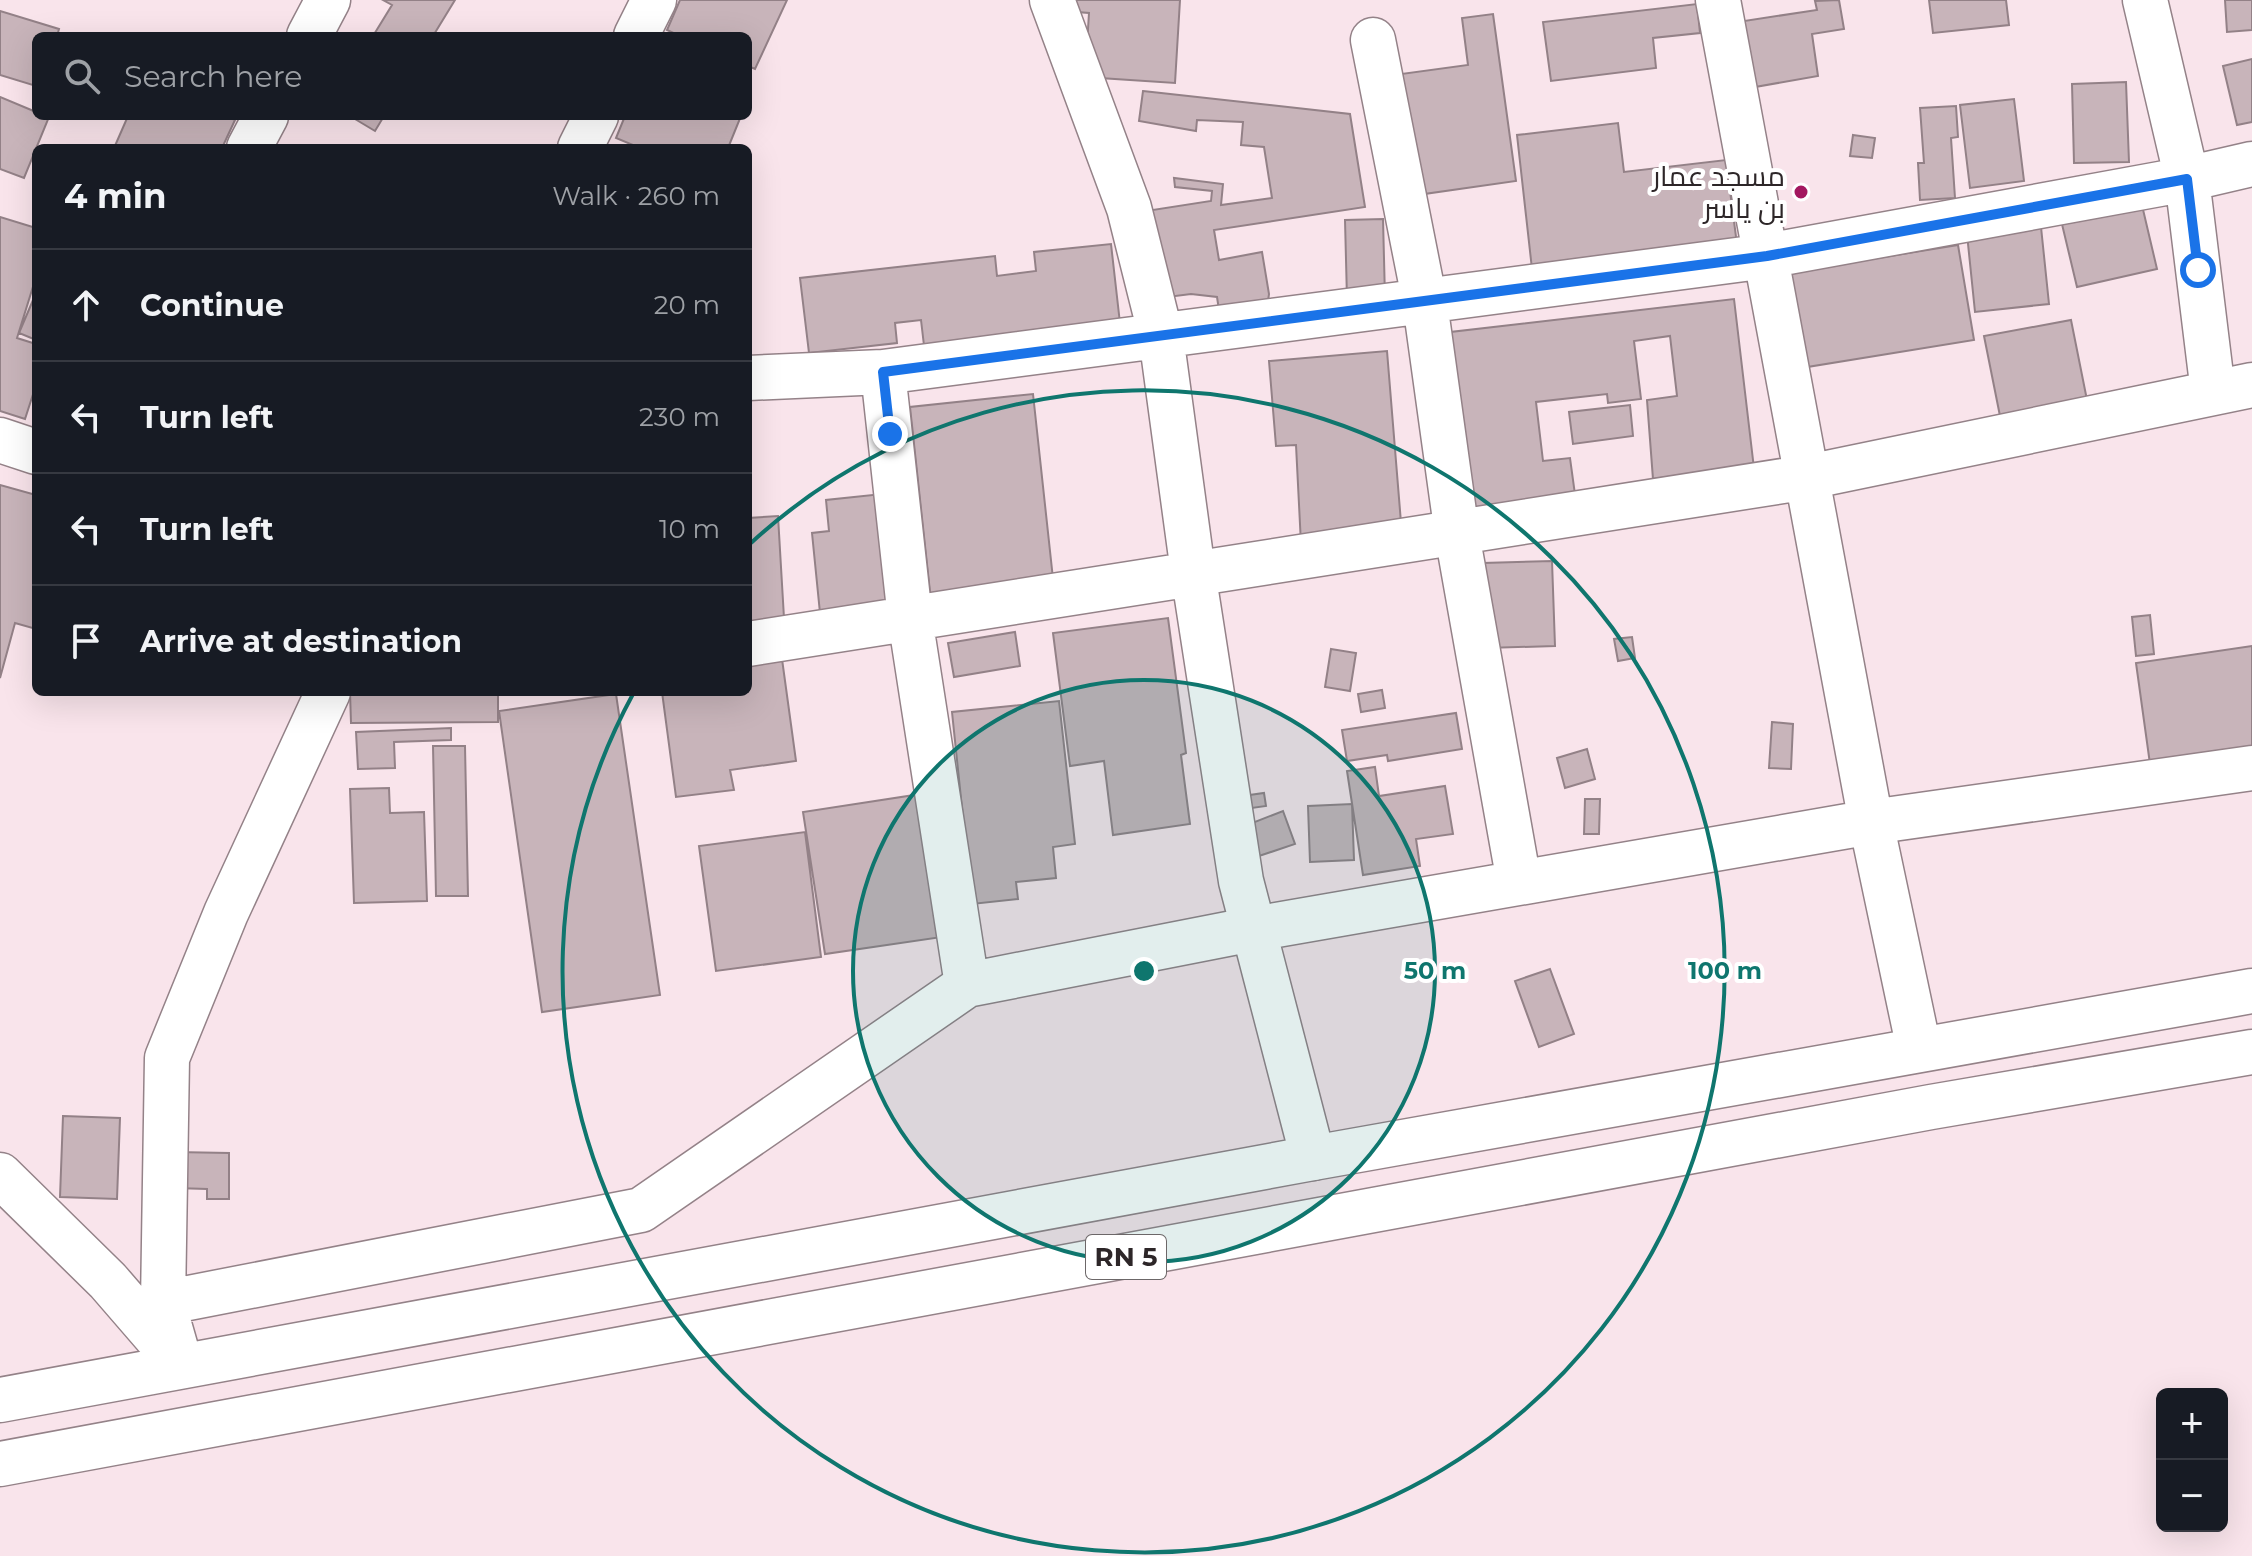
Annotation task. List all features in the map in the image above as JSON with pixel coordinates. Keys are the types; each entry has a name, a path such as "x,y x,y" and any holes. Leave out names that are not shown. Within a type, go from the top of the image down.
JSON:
{"main road":[{"path":"311,32 328,0"},
{"path":"638,32 654,0"},
{"path":"1052,0 1129,208 1161,336 1193,572 1241,881 1313,1158"},
{"path":"1718,0 1871,822 1931,1107"},
{"path":"752,643 1808,477 2232,388 2145,0"},
{"path":"1373,40 1425,303 1457,534 1519,882"},
{"path":"251,144 264,120"},
{"path":"582,144 594,120"},
{"path":"752,378 883,372 1767,256 2187,179 2252,164"},
{"path":"883,372 910,618 967,985"},
{"path":"0,440 32,451"},
{"path":"181,1366 163,1303 167,1058 226,913 326,696"},
{"path":"163,1303 641,1210 967,985 1253,929 1871,822 2252,768"},
{"name":"RN 5","path":"0,1400 1313,1158 2252,991"},
{"name":"RN 5","path":"0,1464 1931,1107 2252,1052"},
{"path":"0,1175 108,1281 181,1366"}],"building":[{"path":"383,0 455,0 435,32 375,32 392,5"},
{"path":"680,0 787,0 755,69 752,68 752,32 667,30"},
{"path":"1065,0 1180,0 1175,83 1085,77 1089,13 1064,11"},
{"path":"1839,0 1844,29 1812,34 1818,76 1755,87 1744,21 1817,10 1815,1"},
{"path":"1929,0 2006,0 2009,25 1933,33"},
{"path":"2225,0 2252,0 2252,30 2227,32"},
{"path":"1697,4 1700,33 1653,38 1656,68 1551,81 1543,22"},
{"path":"0,11 59,29 58,32 32,32 32,85 0,75"},
{"path":"1493,14 1516,181 1417,195 1401,74 1468,65 1462,18"},
{"path":"2252,59 2252,122 2237,125 2223,66"},
{"path":"2126,82 2129,162 2074,163 2072,84"},
{"path":"1143,91 1350,114 1365,207 1214,230 1219,260 1262,252 1269,294 1266,316 1221,323 1217,297 1191,294 1160,298 1146,211 1211,201 1212,191 1175,187 1174,178 1223,184 1221,205 1272,198 1264,147 1241,145 1243,122 1197,120 1196,131 1139,121"},
{"path":"0,97 32,110 32,120 48,120 38,144 32,144 32,158 24,178 0,169"},
{"path":"2014,99 2024,181 1970,188 1960,105"},
{"path":"1956,106 1958,137 1951,138 1955,198 1920,200 1918,163 1924,163 1920,108"},
{"path":"126,120 235,120 224,144 116,144"},
{"path":"357,120 382,120 375,131"},
{"path":"623,120 739,120 730,144 630,144 616,138"},
{"path":"1618,123 1624,172 1726,160 1738,252 1533,278 1517,135"},
{"path":"1853,135 1875,138 1872,158 1850,156"},
{"path":"2141,201 2157,269 2077,287 2061,220"},
{"path":"0,217 32,227 32,290 17,338 32,343 32,397 25,419 0,411"},
{"path":"1383,219 1385,298 1347,299 1345,220"},
{"path":"2041,227 2049,304 1975,312 1967,234"},
{"path":"1111,244 1121,332 925,354 921,320 895,323 897,343 809,353 800,278 995,256 997,276 1036,271 1034,252"},
{"path":"1958,245 1974,340 1801,368 1785,273"},
{"path":"1734,299 1755,477 1681,475 1653,479 1647,400 1677,396 1670,336 1634,341 1641,399 1608,403 1607,394 1536,402 1543,461 1570,458 1577,509 1464,522 1442,333"},
{"path":"32,302 32,338 19,333"},
{"path":"2071,320 2088,405 2001,421 1984,336"},
{"path":"1387,351 1402,535 1301,544 1296,445 1276,446 1269,361"},
{"path":"1033,394 1054,588 931,601 910,407"},
{"path":"1630,405 1633,436 1573,444 1569,412"},
{"path":"0,485 32,494 32,628 15,623 0,678"},
{"path":"882,494 893,606 820,613 812,533 829,531 826,500"},
{"path":"778,516 785,635 752,638 752,518"},
{"path":"1552,561 1555,646 1486,648 1483,563"},
{"path":"2150,615 2154,654 2136,656 2132,617"},
{"path":"1168,618 1186,753 1181,755 1190,824 1113,835 1104,761 1070,766 1053,633"},
{"path":"1015,632 1020,666 954,677 948,643"},
{"path":"1632,637 1635,658 1618,661 1614,639"},
{"path":"2252,646 2252,750 2150,764 2136,663"},
{"path":"1331,649 1356,653 1350,691 1325,687"},
{"path":"782,659 796,761 730,770 734,790 676,797 663,696 752,696 752,663"},
{"path":"1382,690 1385,708 1361,712 1358,694"},
{"path":"350,696 498,696 498,722 351,723"},
{"path":"616,696 660,995 542,1012 499,711"},
{"path":"1059,701 1075,844 1053,847 1056,878 1016,882 1018,899 972,904 952,712"},
{"path":"1456,713 1462,749 1388,761 1387,755 1347,761 1342,730"},
{"path":"1772,722 1793,724 1791,769 1769,768"},
{"path":"451,728 451,740 394,742 395,768 358,769 356,732"},
{"path":"433,746 465,746 468,896 436,896"},
{"path":"1587,749 1595,779 1565,788 1557,758"},
{"path":"1375,767 1379,796 1445,786 1453,834 1416,839 1420,866 1363,875 1347,771"},
{"path":"389,788 390,813 424,812 427,901 354,903 350,789"},
{"path":"1264,793 1266,806 1238,810 1235,797"},
{"path":"921,794 942,937 825,954 803,812"},
{"path":"1585,799 1600,799 1599,834 1584,834"},
{"path":"1352,804 1354,860 1310,862 1308,806"},
{"path":"1283,811 1295,844 1259,856 1247,825"},
{"path":"805,832 821,957 716,971 699,846"},
{"path":"1550,969 1574,1034 1539,1047 1515,981"},
{"path":"63,1116 120,1118 117,1199 60,1197"},
{"path":"175,1152 229,1153 229,1199 207,1199 207,1189 175,1188"}],"place":[{"name":"مسجد عمار بن ياسر","path":"1801,192"}],"route":[{"path":"890,434 883,372 1767,256 2187,179 2198,270"}]}
